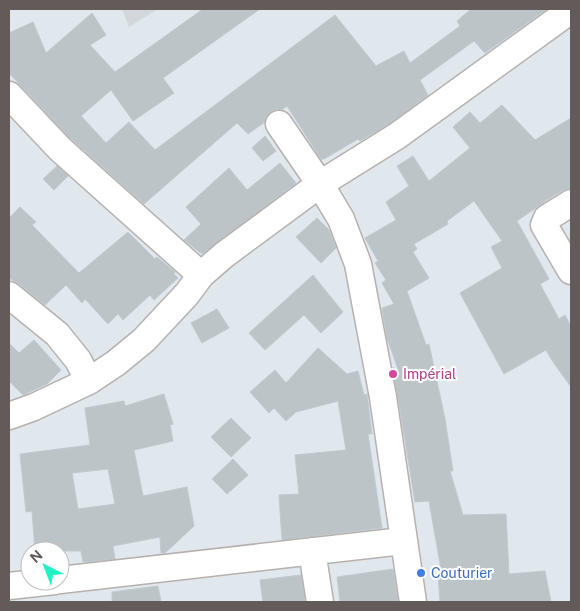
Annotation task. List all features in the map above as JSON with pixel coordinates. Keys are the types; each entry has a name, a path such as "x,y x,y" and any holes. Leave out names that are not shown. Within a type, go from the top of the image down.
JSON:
{"street":[{"path":"9,416 34,407 89,381 116,363 144,340 201,275 224,255 320,184 397,136 571,10"},
{"path":"9,96 60,149 201,275"},
{"path":"279,124 320,184 340,219 358,264 383,397 413,602"},
{"path":"571,203 547,218 544,225 571,271"},
{"path":"9,296 57,334 78,360 89,381"},
{"path":"70,579 403,540"},
{"path":"312,551 320,602"}],"shaded area":[{"path":"122,9 158,9 129,27"}],"building":[{"path":"203,9 260,9 163,78 174,93 133,121 111,90 81,116 106,143 129,122 155,150 335,15 376,66 404,51 410,63 460,26 457,21 471,9 547,9 485,53 474,41 420,80 428,95 389,124 324,159 321,159 287,106 282,110 277,109 270,112 265,122 248,134 237,123 144,204 70,138 9,73 9,33 33,22 46,53 92,13 106,35 90,45 115,72"},
{"path":"502,105 535,140 571,118 571,188 563,190 517,221 549,279 540,284 559,319 565,315 571,327 571,387 546,350 504,374 460,293 502,268 491,247 502,241 474,201 447,221 448,224 414,244 417,249 413,252 429,278 407,291 426,345 429,344 445,419 453,471 450,471 463,515 506,514 509,574 545,571 551,602 440,602 438,575 442,575 429,501 415,502 393,367 400,375 387,338 382,308 394,304 382,283 386,280 375,263 378,261 365,238 396,220 386,202 409,186 397,166 413,156 429,181 470,148 453,127 470,112 480,123"},
{"path":"265,136 276,151 263,161 252,148"},
{"path":"280,163 296,183 202,254 184,240 201,224 186,207 229,168 247,190"},
{"path":"57,166 68,176 54,190 43,179"},
{"path":"20,207 36,222 32,225 79,273 128,232 155,259 157,257 175,272 174,274 178,278 154,300 150,295 123,320 118,314 108,324 85,299 82,303 66,285 45,305 9,278 9,218"},
{"path":"317,218 329,230 336,248 321,263 296,237"},
{"path":"313,275 343,312 321,333 304,315 265,350 249,333"},
{"path":"217,309 229,328 202,343 191,323"},
{"path":"34,340 61,370 47,384 23,395 9,381 9,343 19,353"},
{"path":"318,348 347,374 358,371 364,395 367,394 372,434 368,434 382,528 282,540 279,495 299,494 295,455 346,450 338,401 296,412 286,421 274,408 269,413 250,392 275,370 286,383"},
{"path":"164,394 173,424 170,425 173,441 134,450 143,496 187,487 194,526 165,553 161,553 160,537 113,546 115,559 83,562 81,551 70,551 70,541 34,541 32,511 26,512 20,454 90,445 85,408 124,401 125,406","holes":["108,469 115,504 78,509 72,473"]},
{"path":"231,418 251,438 231,457 211,437"},
{"path":"233,459 248,475 227,494 212,479"},
{"path":"393,569 398,602 340,602 337,577"},
{"path":"301,575 305,602 263,602 260,580"},
{"path":"158,586 161,602 112,602 112,592"}],"place":[{"name":"Impérial","path":"393,374"},
{"name":"Couturier","path":"421,573"}]}
